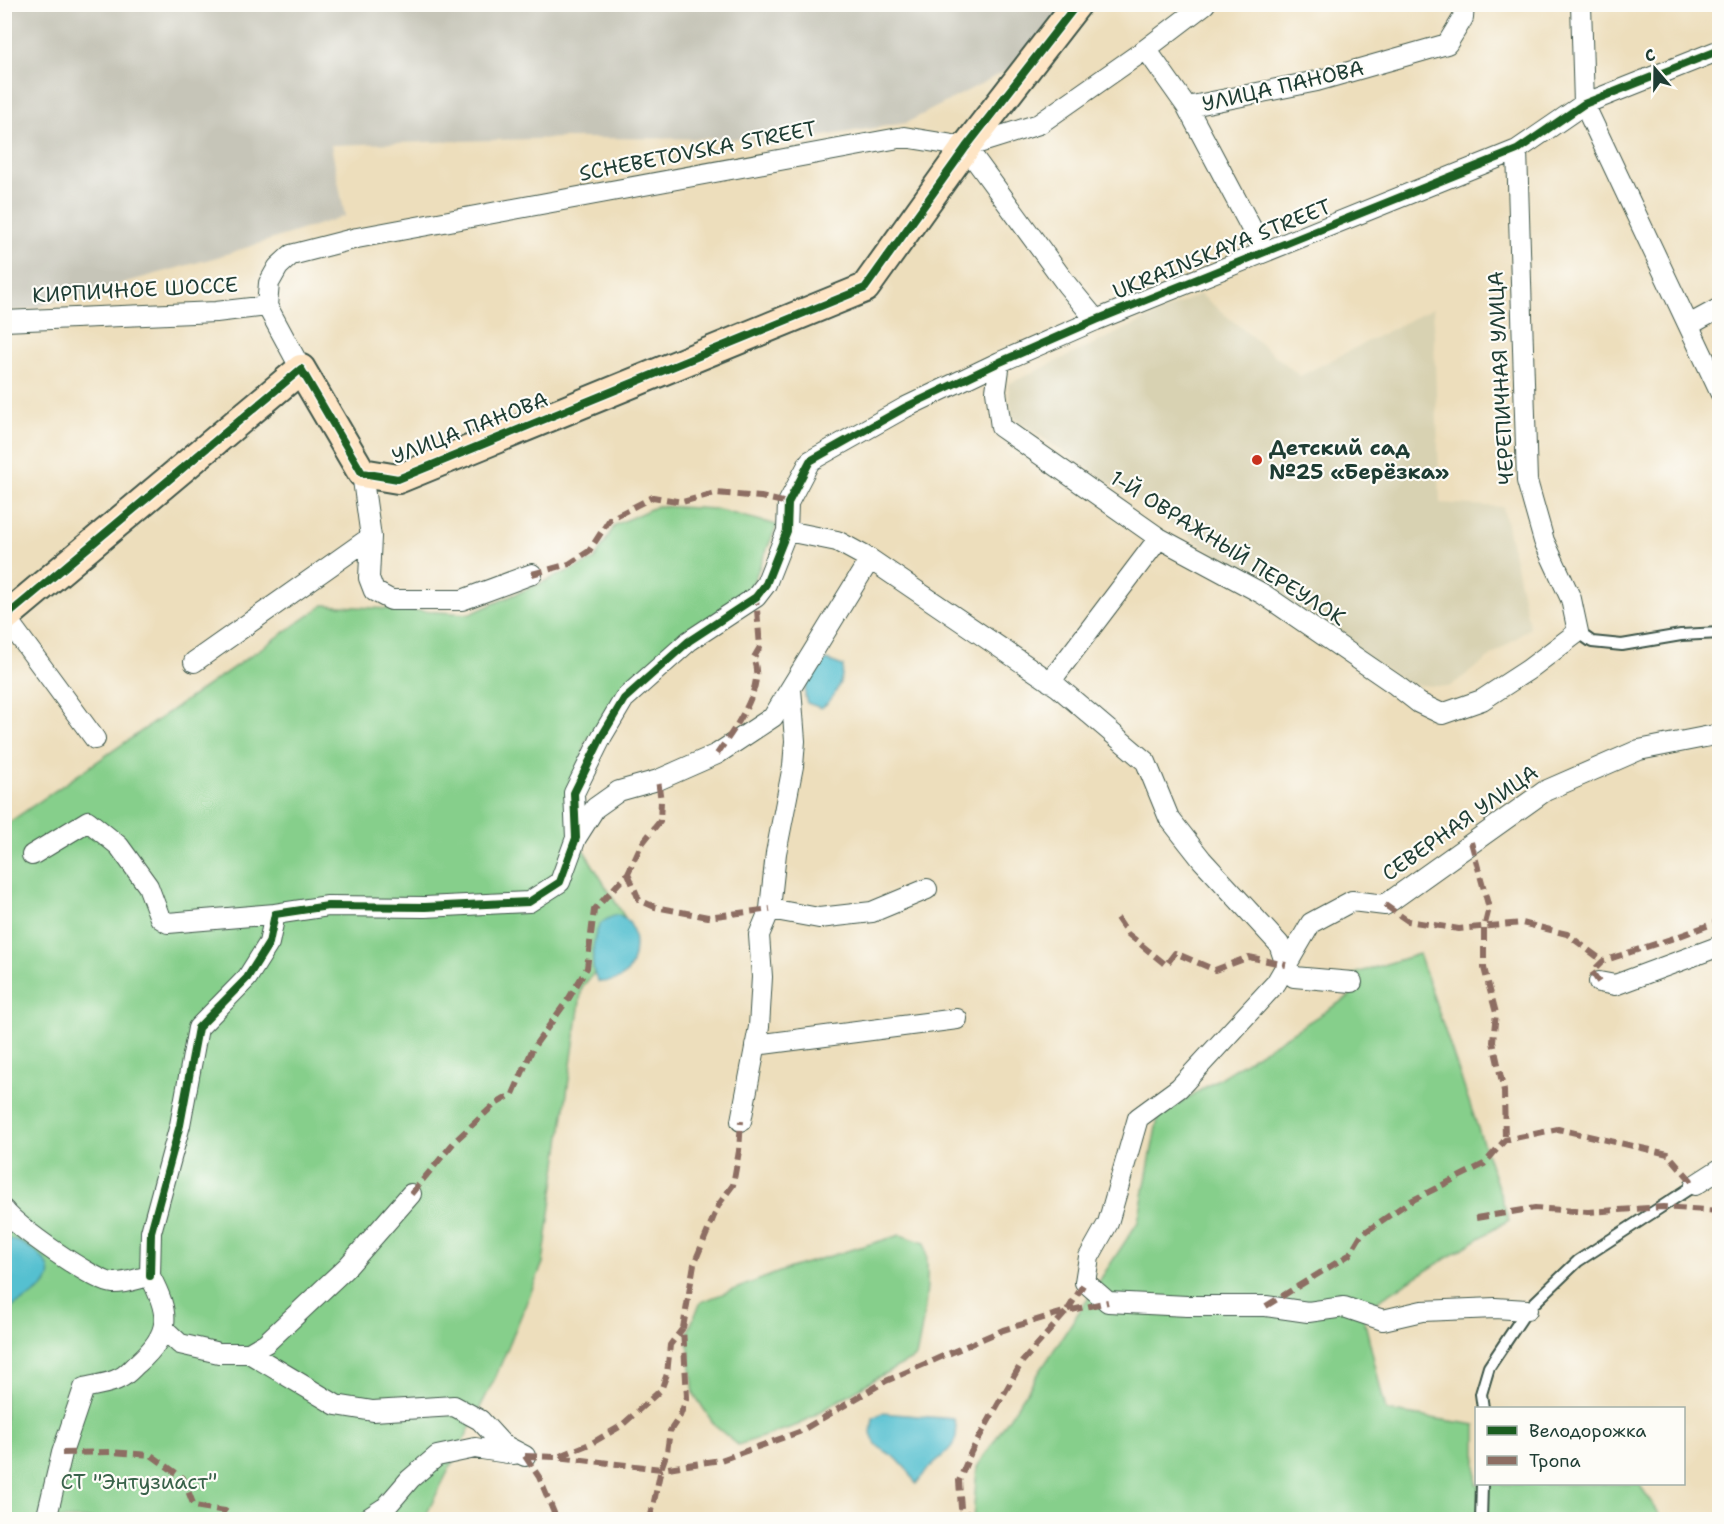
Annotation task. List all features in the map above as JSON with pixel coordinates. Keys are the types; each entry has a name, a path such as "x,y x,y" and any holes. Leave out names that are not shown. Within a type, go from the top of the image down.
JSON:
{"street":[{"name":"УЛИЦА ПАНОВА","path":"362,473 398,479 865,288 966,147 1077,4"},
{"name":"SCHEBETOVSKA STREET","path":"267,306 269,282 278,267 291,255 357,238 904,137 966,147 1039,124 1146,49 1205,4"},
{"name":"УЛИЦА ПАНОВА","path":"1146,49 1187,107 1317,81 1447,44 1463,18 1464,4"},
{"path":"1581,4 1584,105 1719,392"},
{"name":"UKRAINSKAYA STREET","path":"576,838 574,793 602,736 624,699 689,641 756,597 766,584 787,531 788,503 810,461 906,407 1000,362 1095,320 1517,150 1584,105 1719,50"},
{"path":"1187,107 1264,252"},
{"path":"966,147 1095,320"},
{"name":"ЧЕРЕПИЧНАЯ УЛИЦА","path":"1517,150 1527,481 1545,541 1571,599 1578,632"},
{"path":"267,306 362,473 371,537 369,578 374,591 391,600 462,600 532,574"},
{"name":"КИРПИЧНОЕ ШОССЕ","path":"4,321 216,312 267,306"},
{"path":"1689,325 1719,308"},
{"name":"1-Й ОВРАЖНЫЙ ПЕРЕУЛОК","path":"1000,362 996,391 1001,427 1159,538 1263,594 1419,703 1442,714 1482,700 1578,632"},
{"path":"95,739 5,618 301,369"},
{"path":"787,531 837,541 870,559 1050,682 1146,762 1169,818 1202,860 1279,944 1286,965 1294,977 1352,982"},
{"path":"194,662 371,537"},
{"path":"1050,682 1159,538"},
{"path":"32,855 88,821 119,846 148,886 160,918 168,922 275,914 328,906 425,907 529,902 560,882 576,838 595,808 619,791 658,780 717,753 773,717 870,559"},
{"path":"741,1120 759,1027 762,977 759,935 770,909 779,836 793,766 795,741 791,688"},
{"name":"СЕВЕРНАЯ УЛИЦА","path":"1527,1310 1495,1308 1422,1311 1383,1320 1344,1307 1308,1312 1266,1306 1187,1306 1108,1302 1084,1281 1089,1257 1108,1223 1138,1118 1179,1088 1276,983 1311,923 1352,901 1385,905 1545,791 1639,750 1719,734"},
{"path":"770,909 819,918 872,912 927,889"},
{"path":"46,1520 62,1453 84,1388 120,1378 148,1354 164,1329 165,1313 161,1298 150,1276 151,1232 180,1125 198,1028 247,978 269,943 275,914"},
{"path":"1599,981 1615,984 1719,946"},
{"path":"755,1045 957,1019"},
{"path":"1695,1185 1719,1169"},
{"path":"164,1329 180,1344 219,1353 249,1353 266,1343 348,1266 411,1194"},
{"path":"4,1210 26,1231 97,1278 113,1283 150,1276"},
{"path":"249,1353 336,1405 373,1411 454,1406 480,1420 502,1444 525,1456 475,1448 437,1456 410,1479 386,1506 366,1520"}],"lane":[{"path":"1578,632 1592,642 1622,645 1681,635 1719,633"},
{"path":"1483,1407 1481,1394 1489,1367 1527,1310 1578,1261 1695,1185"},
{"path":"1481,1520 1482,1485"}],"shaded area":[{"path":"23,4 1072,5 1015,66 906,123 804,139 563,138 331,145 345,216 217,257 26,310 5,311 5,10"},
{"name":"Детский сад №25 «Берёзка»","path":"1200,294 1300,376 1433,308 1440,503 1503,507 1530,628 1449,687 1408,684 1012,417 1008,384"}],"green space":[{"name":"СТ \"Энтузиаст\"","path":"657,506 715,509 777,525 752,585 628,682 585,743 570,828 632,929 582,987 543,1263 496,1376 424,1519 5,1519 4,826 324,605 470,614 594,560 615,525"},
{"path":"1419,954 1509,1220 1362,1310 1386,1411 1475,1425 1475,1485 1640,1485 1663,1519 973,1520 977,1467 1138,1222 1158,1117 1350,996 1350,975"},
{"path":"900,1235 925,1243 927,1258 924,1315 916,1357 798,1425 738,1445 715,1426 694,1394 687,1333 701,1302 790,1268"}],"water":[{"path":"827,660 843,666 843,672 834,695 821,708 807,703 805,691 813,673"},
{"path":"617,915 625,918 633,933 635,943 632,963 622,977 599,982 593,963 597,930 608,918"},
{"path":"5,1239 18,1242 34,1251 45,1261 50,1273 40,1290 14,1306 5,1316"},
{"path":"882,1413 954,1419 956,1436 954,1442 916,1484 897,1459 876,1445 871,1433 873,1418"}],"marked path":[{"path":"532,574 569,564 589,551 610,519 653,497 682,502 715,493 761,497 788,503"},
{"path":"717,754 746,708 756,682 753,659 760,647 756,597"},
{"path":"411,1194 456,1140 494,1105 513,1094 533,1048 569,998 587,968 594,910 628,873 641,845 660,821 661,801 658,780"},
{"path":"1471,842 1489,908 1484,928 1484,968 1496,1013 1493,1042 1504,1091 1505,1140"},
{"path":"628,873 639,900 655,907 708,917 770,909"},
{"path":"1385,905 1408,921 1459,929 1522,923 1567,934 1603,961"},
{"path":"1117,918 1128,934 1166,965 1175,953 1215,970 1249,957 1286,965"},
{"path":"1599,982 1592,972 1603,961 1720,921"},
{"path":"650,1520 670,1431 680,1416 687,1397 683,1328 694,1264 719,1204 733,1185 741,1121"},
{"path":"1266,1306 1349,1255 1361,1235 1409,1202 1484,1164 1505,1140 1558,1129 1668,1154 1695,1185"},
{"path":"1476,1218 1535,1208 1588,1212 1663,1207 1720,1211"},
{"path":"525,1456 557,1457 661,1469 721,1460 799,1432 886,1381 1003,1330 1067,1311 1085,1282"},
{"path":"975,1520 961,1508 959,1481 971,1452 1022,1362 1067,1311 1108,1302"},
{"path":"560,1456 592,1443 621,1426 661,1390 667,1374 670,1345 683,1328"},
{"path":"62,1453 111,1452 151,1455 183,1478 194,1506 225,1511 238,1520"},
{"path":"525,1456 539,1477 557,1520"}],"cycle path":[{"path":"4,618 301,369 362,473 398,479 865,288 966,147 1077,4"},
{"path":"150,1276 151,1232 180,1125 198,1028 247,978 269,943 275,914 328,906 425,907 529,902 560,882 576,838 574,793 602,736 624,699 689,641 756,597 766,584 787,531 788,503 810,461 906,407 1000,362 1096,320 1517,150 1584,104 1720,50"}],"place":[{"name":"Детский сад №25 «Берёзка»","path":"1257,460"}]}
